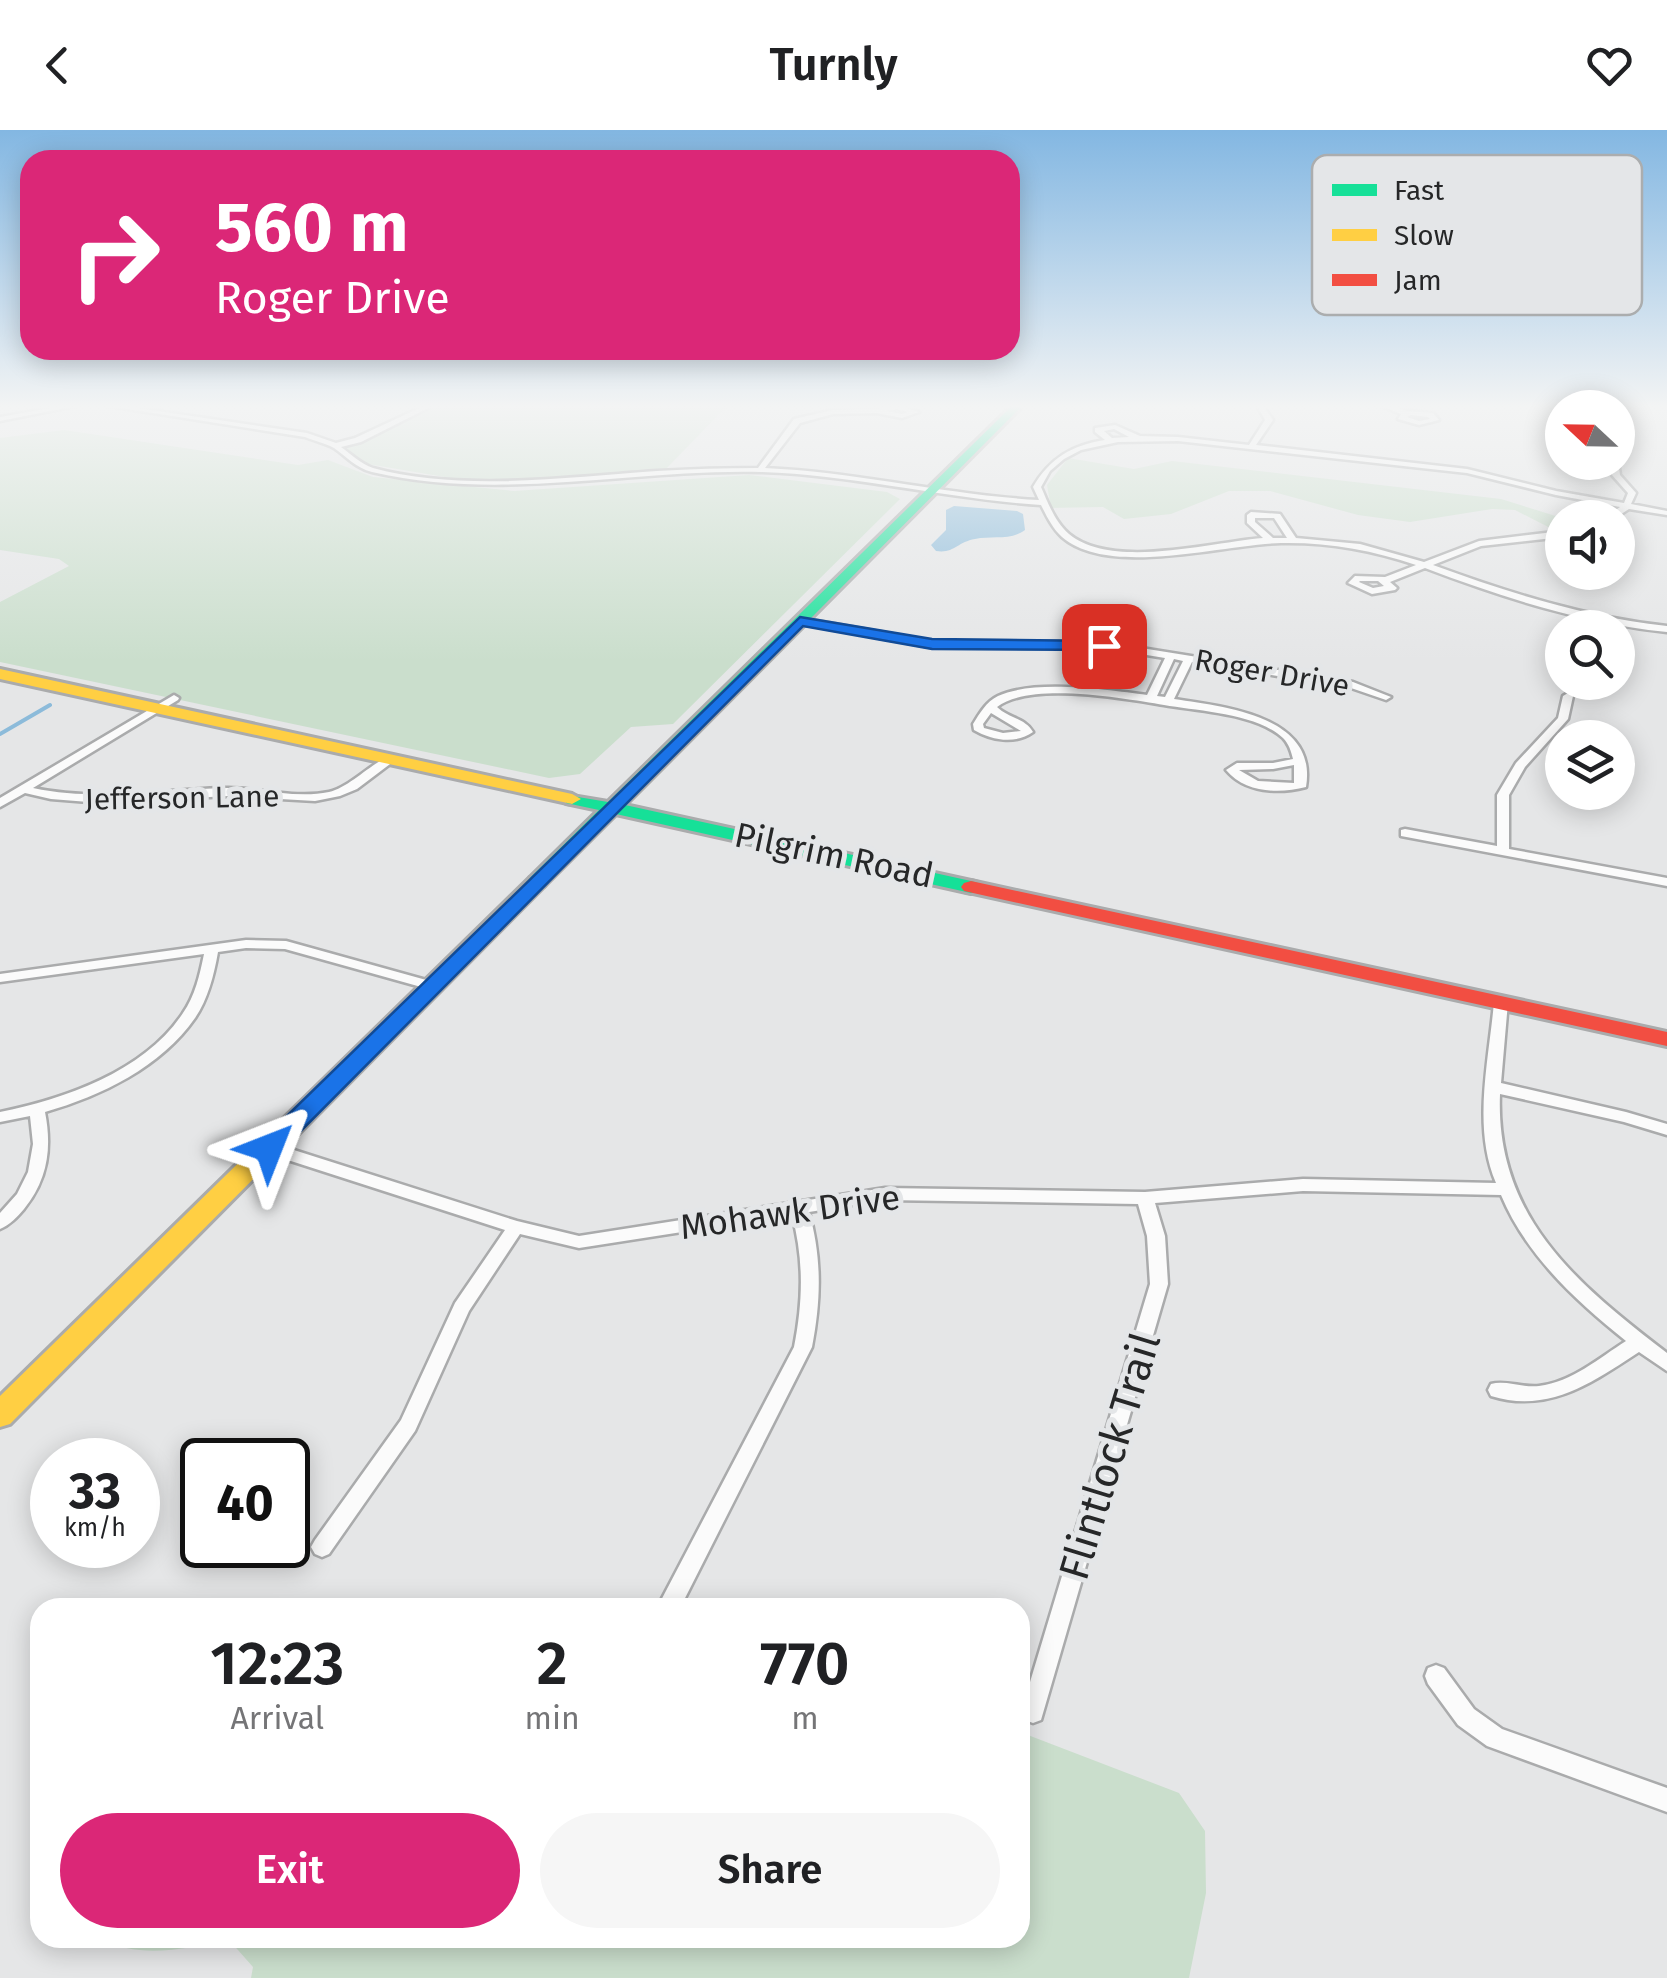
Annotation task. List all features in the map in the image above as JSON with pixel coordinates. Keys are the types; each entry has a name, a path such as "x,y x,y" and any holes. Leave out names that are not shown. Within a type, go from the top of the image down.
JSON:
{"street":[{"path":"922,490 992,502 1042,500"},
{"path":"1038,490 1057,530 1069,542 1093,550 1164,555 1292,538 1388,551 1538,604 1667,629"},
{"path":"1552,490 1595,500"},
{"path":"0,1415 928,491"},
{"path":"1635,508 1667,513"},
{"path":"1270,540 1251,522 1252,515 1278,516 1292,538"},
{"path":"1386,580 1480,544 1545,536"},
{"name":"Roger Drive","path":"800,621 932,644 1104,646 1353,685 1386,697"},
{"path":"1150,700 1171,656"},
{"path":"1167,703 1189,659"},
{"name":"Pilgrim Road","path":"0,674 166,703 392,758 1667,1038"},
{"path":"990,706 1005,696 1026,691 1086,689 1248,717 1285,734 1298,752 1302,785 1293,788 1242,780 1232,770 1237,766 1299,761"},
{"path":"1503,850 1502,794 1520,764 1564,719 1567,700"},
{"path":"0,802 166,703"},
{"name":"Jefferson Lane","path":"23,789 62,800 98,802 230,792 325,797 349,790 392,758"},
{"path":"1404,833 1667,882"},
{"path":"0,978 246,944 286,945 432,986"},
{"path":"0,1117 37,1111 117,1078 156,1049 188,1018 204,987 212,950"},
{"path":"1501,1002 1494,1140 1505,1188 1550,1259 1667,1364"},
{"path":"1494,1088 1667,1130"},
{"path":"0,1223 40,1170 44,1138 37,1111"},
{"name":"Mohawk Drive","path":"269,1148 579,1242 886,1194 1145,1198 1303,1186 1505,1188"},
{"name":"Flintlock Trail","path":"1032,1712 1159,1284 1156,1236 1145,1198"},
{"path":"673,1598 804,1347 813,1302 813,1253 799,1208"},
{"path":"322,1547 408,1425 460,1308 516,1226"},
{"path":"1498,1390 1529,1396 1550,1394 1639,1342"},
{"path":"1436,1676 1466,1717 1495,1738 1667,1800"}],"green space":[{"path":"0,490 873,490 900,499 673,724 631,727 580,774 549,778 0,662 0,602 69,566 59,559 0,550"},
{"path":"1048,490 1425,490 1501,499 1545,513 1545,525 1515,510 1492,509 1410,522 1358,515 1270,491 1229,491 1171,514 1124,519 1103,507 1046,508 1050,502"},
{"path":"1030,1736 1179,1793 1205,1831 1206,1893 1189,1978 251,1978 253,1967 236,1948 1030,1948"},
{"path":"128,1948 187,1948 148,1951"}],"water":[{"path":"954,506 1017,511 1023,514 1025,530 936,551 931,545 946,530 946,510"}],"waterway":[{"path":"0,734 50,705"}],"traffic: fast":[{"path":"537,882 932,490"},
{"path":"572,799 971,887"}],"traffic: slow":[{"path":"0,674 572,799"},
{"path":"0,1415 537,882"}],"traffic: jam":[{"path":"971,887 1667,1039"}],"route":[{"path":"269,1148 800,621 932,644 1104,646"}]}
